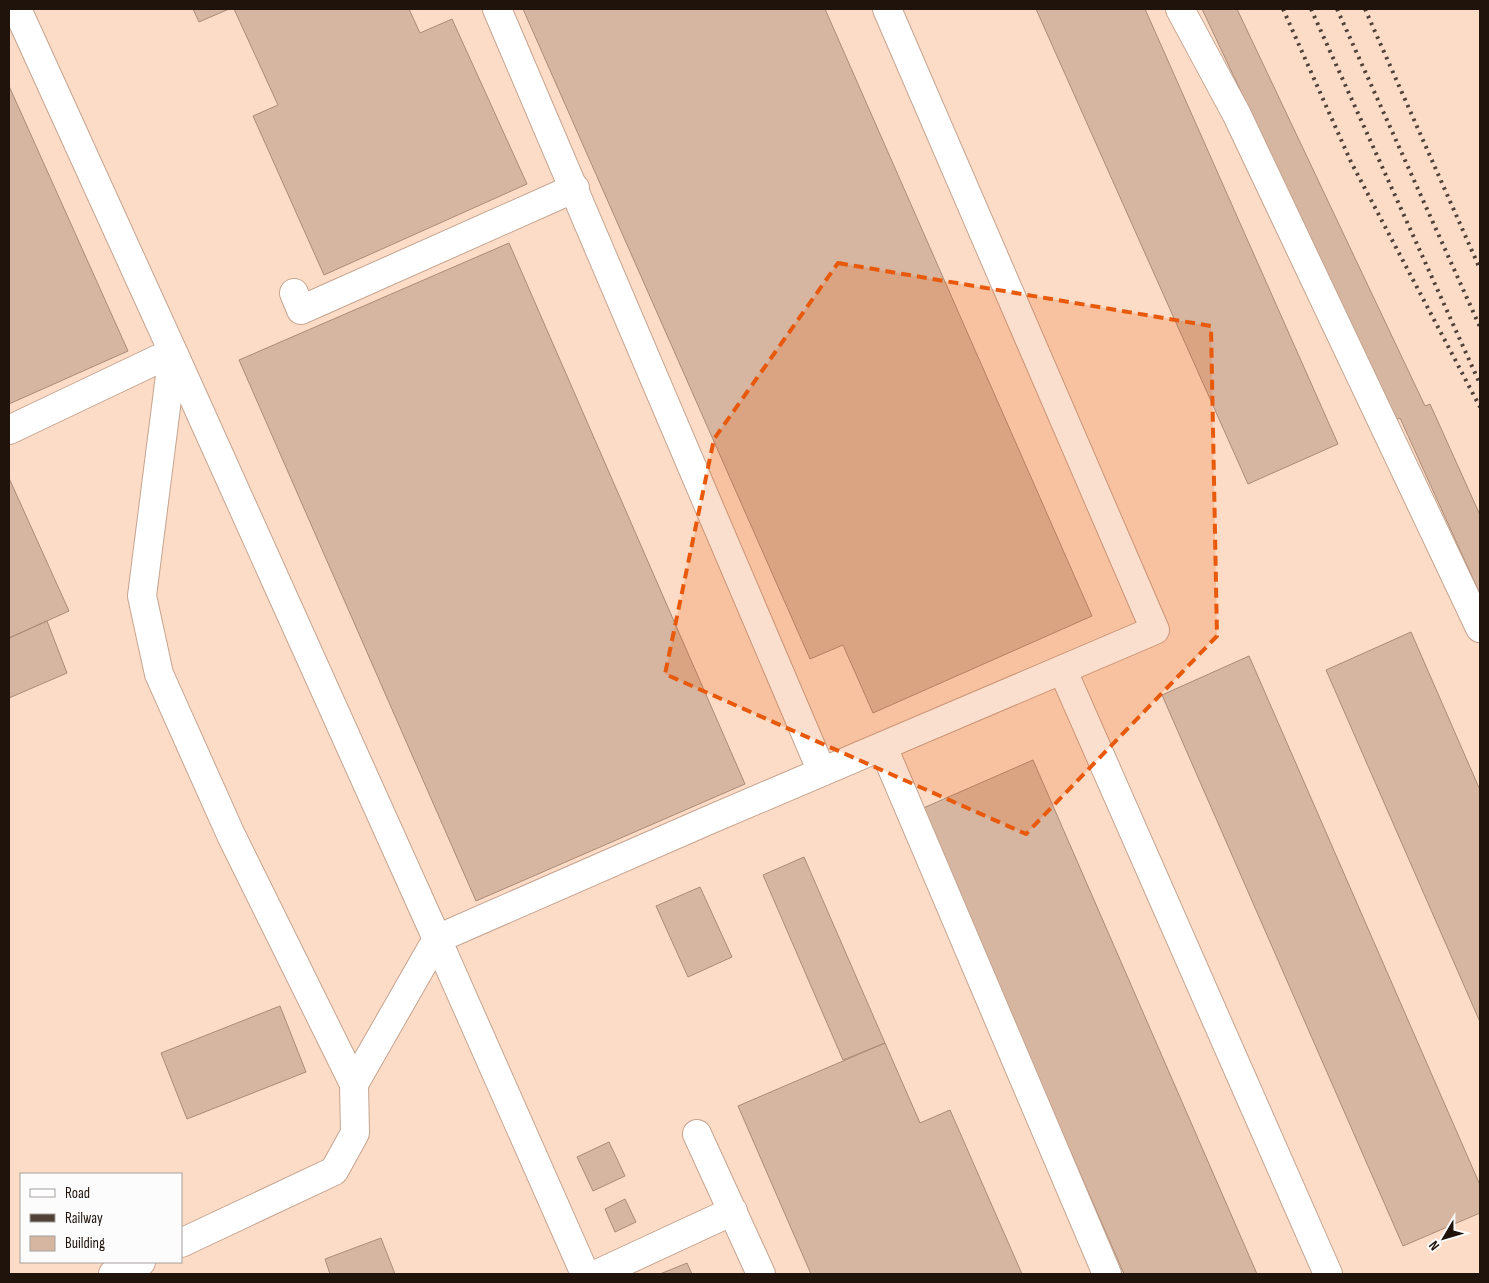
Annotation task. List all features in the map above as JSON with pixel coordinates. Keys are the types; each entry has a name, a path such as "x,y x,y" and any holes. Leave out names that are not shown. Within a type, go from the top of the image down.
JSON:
{"lane":[{"path":"17,9 437,938 585,1274"},
{"path":"497,9 575,188 822,772"},
{"path":"354,1084 437,938 1155,630 887,9"},
{"path":"1180,9 1237,115 1480,628"},
{"path":"294,293 302,310 575,188"},
{"path":"9,430 173,352"},
{"path":"173,352 142,596 159,674 231,835 354,1084 355,1133 334,1172 182,1243"},
{"path":"1063,671 1328,1274"},
{"path":"883,746 1107,1274"},
{"path":"698,1134 761,1274"},
{"path":"597,1274 733,1212"},
{"path":"114,1274 139,1263"}],"highlighted area":[{"path":"838,263 1211,326 1217,636 1026,834 665,674 714,439"}],"shaded area":[{"path":"9,9 1480,9 1480,1274 9,1274"}],"building":[{"path":"193,9 229,9 199,22"},
{"path":"234,9 409,9 420,33 452,19 527,184 324,275 253,116 278,105"},
{"path":"523,9 825,9 1092,616 873,713 843,645 810,659"},
{"path":"1036,9 1145,9 1338,444 1248,484"},
{"path":"1202,9 1237,9 1425,406 1430,404 1480,515 1480,594 1400,418 1396,420"},
{"path":"9,86 128,351 9,404"},
{"path":"509,243 745,784 476,901 239,360"},
{"path":"9,478 69,611 9,638"},
{"path":"47,621 67,673 9,698 9,638"},
{"path":"1411,632 1480,790 1480,1022 1326,670"},
{"path":"1249,656 1480,1185 1480,1213 1403,1246 1162,695"},
{"path":"1033,760 1257,1274 1124,1274 921,809"},
{"path":"804,857 885,1043 843,1060 763,875"},
{"path":"700,887 732,957 688,977 656,906"},
{"path":"280,1006 306,1072 187,1119 161,1053"},
{"path":"885,1043 920,1123 950,1110 1022,1274 811,1274 738,1106"},
{"path":"609,1142 625,1176 593,1191 577,1157"},
{"path":"625,1199 636,1222 615,1232 605,1209"},
{"path":"381,1238 395,1274 330,1274 325,1259"},
{"path":"687,1263 692,1274 660,1274"}],"railway":[{"path":"1283,9 1351,162 1480,407"},
{"path":"1311,9 1480,384"},
{"path":"1337,9 1480,327"},
{"path":"1365,9 1480,269"}]}
